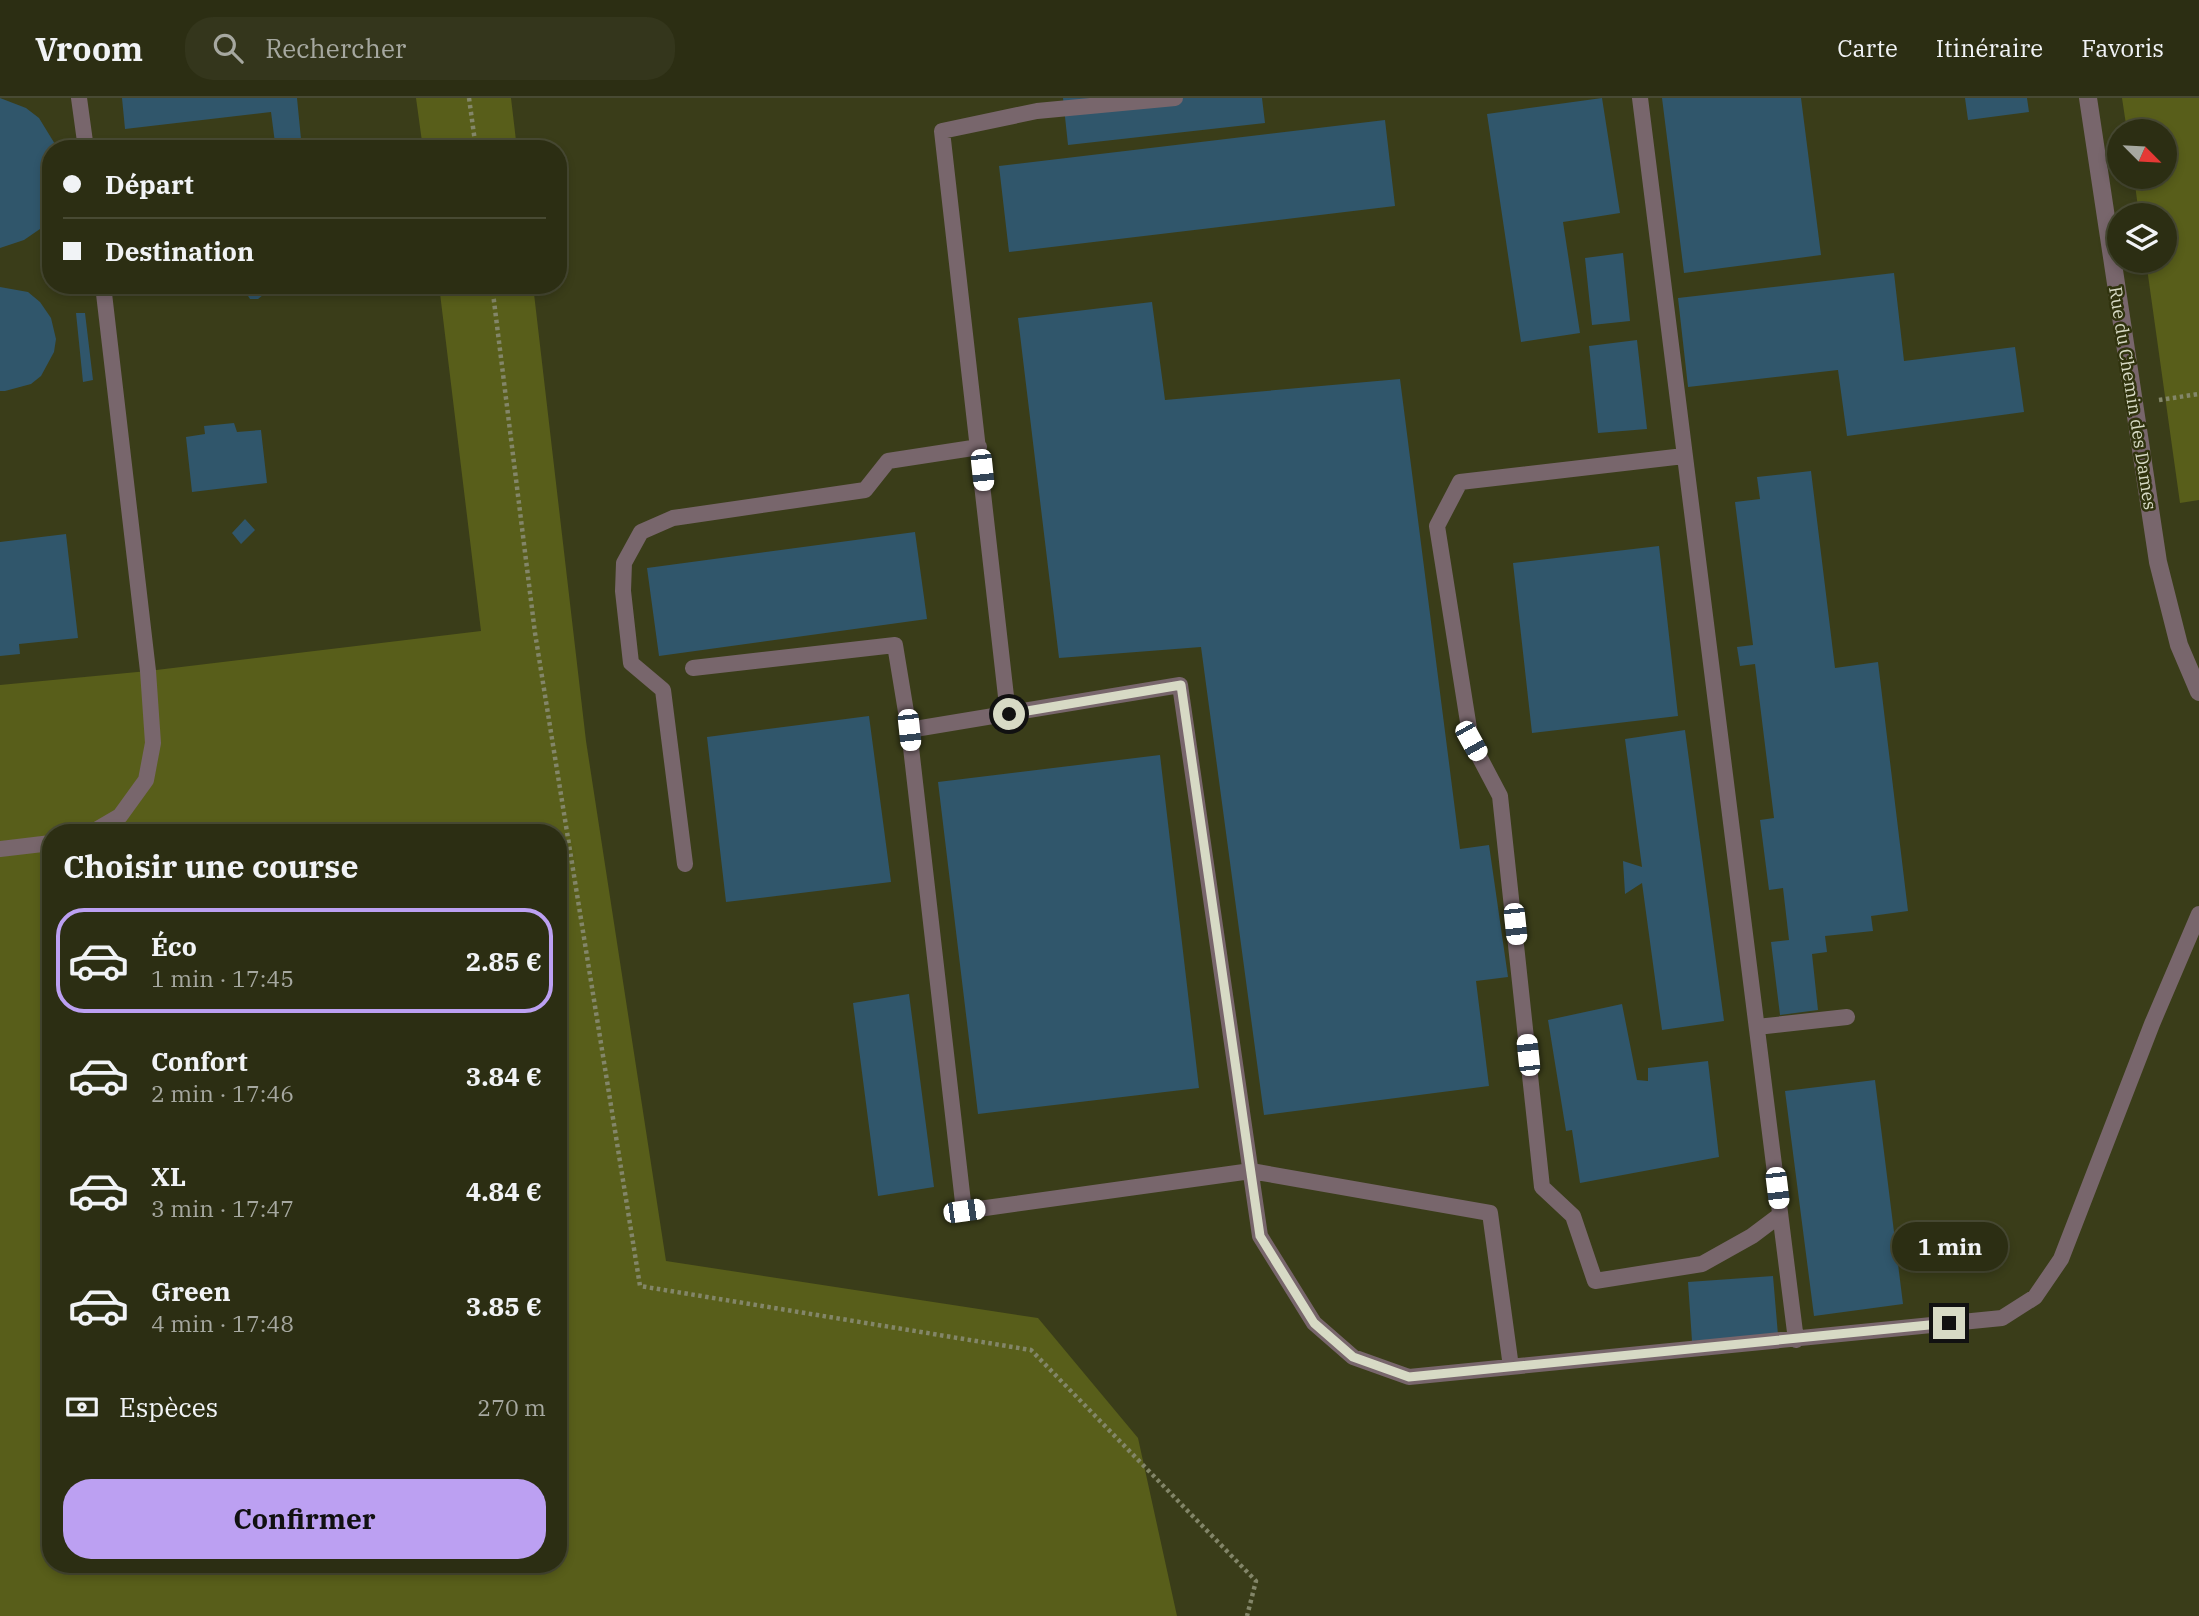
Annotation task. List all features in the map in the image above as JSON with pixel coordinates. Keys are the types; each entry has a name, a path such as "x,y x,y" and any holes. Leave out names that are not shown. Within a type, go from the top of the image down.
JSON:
{"street":[{"name":"Rue du Chemin des Dames","path":"2088,98 2158,562 2179,645 2199,692"}],"lane":[{"path":"79,98 85,140"},
{"path":"1009,714 942,131 1036,105 1175,98"},
{"path":"1640,98 1796,1340"},
{"path":"104,294 148,671 153,743 146,780 120,816 106,824"},
{"path":"685,864 663,690 631,663 623,591 624,563 641,532 673,518 865,490 888,461 979,447"},
{"path":"1684,456 1460,482 1437,526 1471,741 1500,796 1542,1186 1573,1216 1595,1281 1702,1264 1752,1236 1780,1215"},
{"path":"693,668 895,645 909,730 964,1211 1251,1171 1490,1213 1511,1367"},
{"path":"909,730 1181,685 1260,1236 1314,1323 1353,1357 1409,1377 2002,1318 2035,1297 2060,1259 2152,1024 2199,914"},
{"path":"0,849 42,844"},
{"path":"1757,1027 1847,1017"}],"path":[{"path":"470,98 475,140"},
{"path":"493,294 535,633 566,824"},
{"path":"2134,404 2199,394"},
{"path":"567,832 640,1286 1031,1350 1256,1581 1247,1616"}],"green space":[{"path":"416,98 511,98 516,140 422,140"},
{"path":"2122,98 2199,98 2199,500 2180,503 2148,273 2177,273 2177,203 2137,203 2136,189 2177,189 2177,119 2125,119"},
{"path":"440,294 534,294 586,741 666,1261 1038,1318 1138,1438 1177,1616 0,1616 0,685 148,671 481,631"}],"building":[{"path":"0,98 26,108 39,118 52,140 42,140 42,226 24,240 0,248"},
{"path":"122,98 297,98 301,139 275,140 271,112 125,129"},
{"path":"1063,98 1262,98 1265,123 1068,145"},
{"path":"1602,98 1620,213 1563,222 1580,333 1521,342 1487,114"},
{"path":"1662,98 1801,98 1821,255 1684,273"},
{"path":"1965,98 2027,98 2029,112 1968,120"},
{"path":"1385,120 1395,206 1009,252 999,166"},
{"path":"1623,253 1630,321 1592,325 1585,258"},
{"path":"1894,273 1904,361 2015,347 2024,412 1847,436 1838,370 1688,387 1678,298"},
{"path":"0,287 28,292 40,302 51,318 56,339 54,352 41,376 31,384 5,391 0,391"},
{"path":"247,294 264,294 258,299 250,299"},
{"path":"1152,302 1165,400 1400,379 1460,849 1489,845 1508,977 1476,981 1489,1086 1264,1115 1201,647 1059,658 1018,318"},
{"path":"76,313 85,313 93,380 83,382"},
{"path":"1637,340 1647,429 1598,433 1589,346"},
{"path":"234,423 237,432 261,430 267,483 192,492 186,437 205,434 204,426"},
{"path":"1811,471 1835,668 1878,662 1908,911 1871,916 1873,931 1825,936 1827,952 1812,954 1818,1010 1780,1015 1771,942 1789,940 1783,888 1769,890 1760,820 1774,818 1755,664 1740,666 1737,647 1753,645 1735,502 1760,499 1757,477"},
{"path":"245,519 255,530 241,544 232,533"},
{"path":"915,532 927,619 659,656 647,568"},
{"path":"66,534 78,638 19,644 20,654 0,656 0,542"},
{"path":"1659,546 1678,716 1532,733 1513,563"},
{"path":"869,716 891,882 726,902 707,737"},
{"path":"1685,730 1724,1021 1662,1030 1642,883 1625,894 1623,861 1642,867 1625,739"},
{"path":"1160,755 1199,1088 978,1114 938,782"},
{"path":"909,994 934,1187 878,1196 853,1003"},
{"path":"1622,1004 1637,1080 1648,1081 1648,1068 1708,1061 1719,1157 1580,1183 1572,1130 1566,1131 1548,1020"},
{"path":"1875,1080 1903,1304 1814,1316 1785,1091"},
{"path":"1773,1276 1778,1335 1692,1341 1688,1282"}],"route":[{"path":"1009,714 1181,685 1260,1236 1314,1323 1353,1357 1409,1377 1949,1323"}]}
